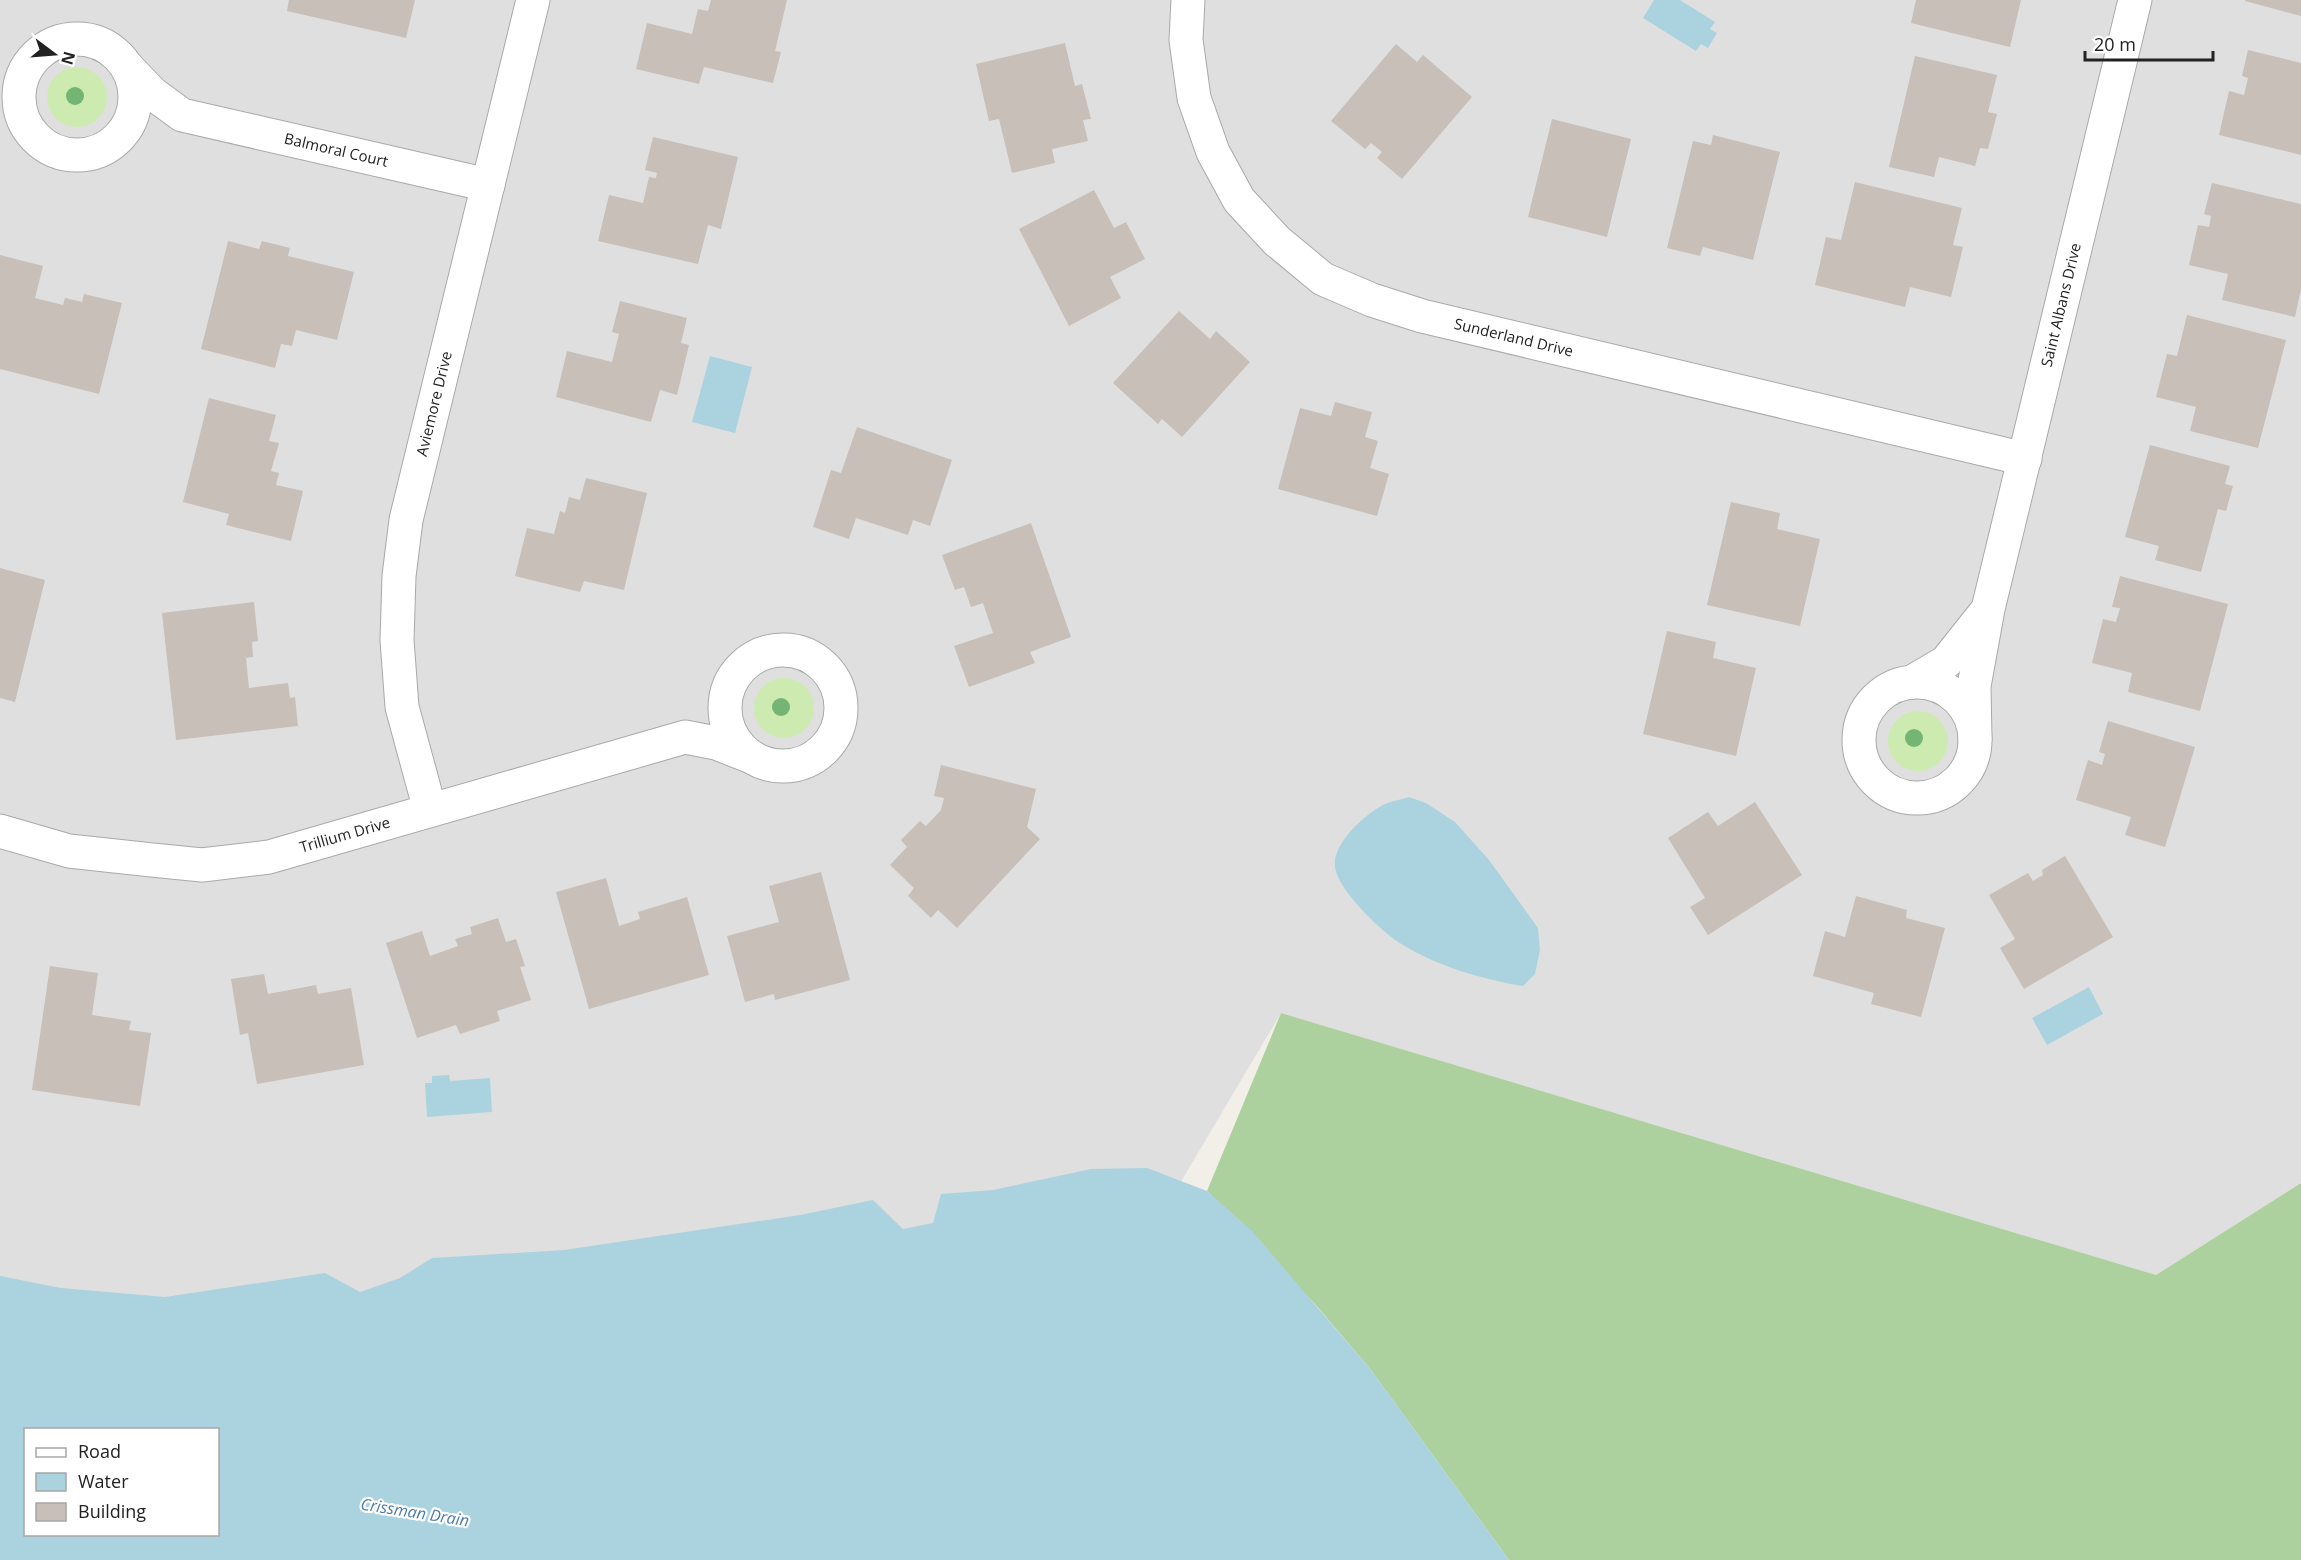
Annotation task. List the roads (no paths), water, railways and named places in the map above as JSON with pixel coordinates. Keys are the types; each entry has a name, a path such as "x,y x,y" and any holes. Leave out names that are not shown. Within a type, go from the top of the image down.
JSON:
{"street":[{"name":"Aviemore Drive","path":"430,810 402,707 397,640 399,576 406,520 533,0"},
{"name":"Sunderland Drive","path":"1188,0 1186,40 1194,98 1214,152 1239,200 1277,241 1323,279 1372,300 1422,316 2025,459"},
{"name":"Saint Albans Drive","path":"1975,739 1972,720 1963,703 1948,690 1930,683 1912,682 1893,686 1877,697 1865,713 1859,731 1860,750 1866,768 1878,783 1894,793 1913,798 1932,796 1949,788 1964,775 1973,758 1975,739 1974,686 1988,609 2134,0"},
{"name":"Balmoral Court","path":"182,115 146,126 101,150 82,156 63,154 45,147 32,134 22,117 18,98 21,79 30,62 44,48 62,40 81,39 99,43 116,53 152,93 182,115 488,185"},
{"path":"117,140 128,124 134,106 135,87 128,68"},
{"name":"Saint Albans Drive","path":"1912,682 1946,662 1988,609"},
{"name":"Trillium Drive","path":"0,831 69,851 202,865 269,857 685,737 709,716 739,670 754,658 772,650 791,650 809,656 825,667 836,682 842,701 840,721 834,739 821,753 804,763 785,767 766,764 716,743 685,737"},
{"name":"Trillium Drive","path":"730,687 725,705 728,725 736,742 749,756"}],"water":[{"path":"1654,0 1680,0 1715,22 1710,29 1717,33 1708,48 1701,44 1696,51 1643,18"},
{"path":"710,356 752,367 735,433 692,422"},
{"path":"1409,797 1426,803 1455,822 1489,860 1538,928 1540,950 1535,974 1523,986 1461,971 1417,953 1384,931 1344,888 1335,867 1335,858 1344,840 1375,810"},
{"path":"2089,987 2103,1014 2047,1045 2032,1018"},
{"path":"449,1075 450,1081 490,1078 492,1112 427,1117 425,1083 432,1083 432,1076"},
{"name":"Crissman Drain","path":"1147,1168 1207,1191 1252,1231 1371,1370 1509,1560 0,1560 0,1276 61,1288 165,1297 325,1273 360,1292 400,1278 432,1258 564,1250 800,1215 873,1200 903,1229 933,1223 941,1194 993,1190 1091,1169"}]}
